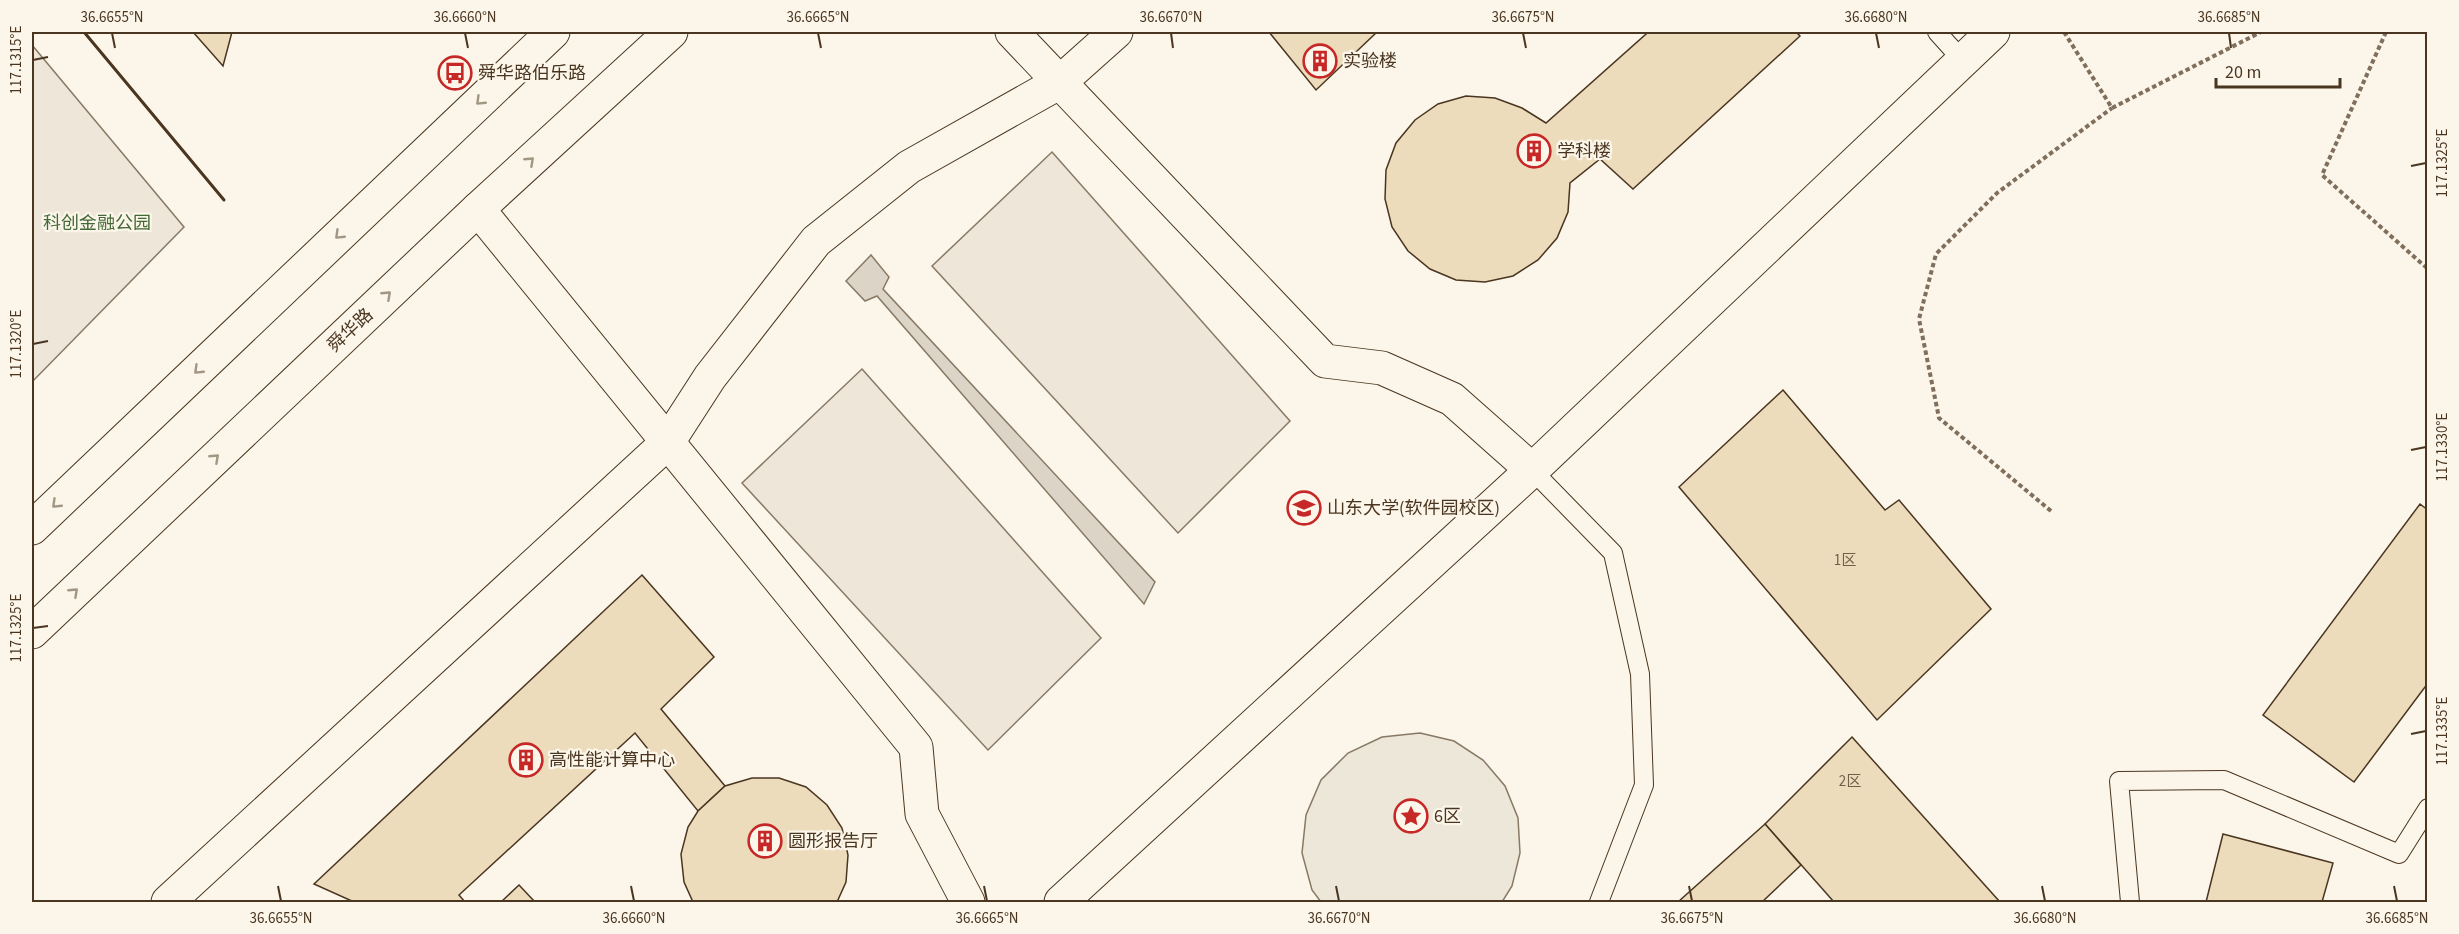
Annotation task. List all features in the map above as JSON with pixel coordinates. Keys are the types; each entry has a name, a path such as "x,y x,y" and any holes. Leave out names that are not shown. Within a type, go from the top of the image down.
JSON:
{"street":[{"path":"32,528 553,32"},
{"name":"舜华路","path":"32,632 478,209 671,32"},
{"path":"1012,32 1324,361 1382,368 1452,399 1532,470"},
{"path":"168,903 668,442 710,377 816,241 909,167 1060,81 1116,32"},
{"path":"1061,903 1532,470 1993,32"},
{"path":"478,209 916,747 922,814 968,903"}],"lane":[{"path":"1937,32 1963,61"},
{"path":"1532,470 1613,553 1640,674 1644,785 1599,903"},
{"path":"2130,903 2120,781 2224,780 2399,854 2427,808"}],"path":[{"path":"2064,32 2112,108"},
{"path":"2051,511 1939,418 1919,318 1936,254 1997,193 2112,108 2261,32"},
{"path":"2386,32 2322,175 2427,269"}],"green space":[{"name":"科创金融公园","path":"32,45 184,227 32,382"},
{"path":"1052,152 1290,421 1178,533 932,266"},
{"path":"862,369 1101,638 988,750 742,483"}],"shaded area":[{"path":"871,255 889,277 883,289 1155,582 1144,604 877,296 865,301 846,281"},
{"name":"6区","path":"1420,733 1454,741 1483,760 1505,786 1518,818 1520,853 1512,886 1502,902 1321,902 1312,890 1302,853 1306,815 1321,780 1348,753 1382,737"}],"building":[{"path":"193,32 232,32 223,66"},
{"name":"实验楼","path":"1269,32 1377,32 1316,90"},
{"name":"学科楼","path":"1643,32 1796,32 1800,36 1633,189 1600,159 1570,183 1568,212 1557,238 1538,260 1513,276 1485,282 1456,280 1430,269 1408,251 1392,227 1385,199 1386,170 1396,143 1415,120 1438,104 1466,96 1495,98 1522,108 1546,123 1646,34"},
{"path":"1783,390 1885,510 1899,500 1991,609 1877,720 1679,487"},
{"path":"2420,504 2428,510 2428,683 2354,782 2263,715"},
{"name":"高性能计算中心","path":"642,575 714,657 661,709 725,786 698,811 635,733 459,895 465,902 354,902 314,884"},
{"path":"1852,737 2000,902 1834,902 1765,824"},
{"name":"圆形报告厅","path":"752,778 779,778 806,787 827,805 842,828 848,855 846,882 837,902 693,902 684,882 681,854 688,827 698,811 725,786"},
{"path":"1765,824 1801,865 1762,902 1678,902"},
{"path":"2223,834 2333,863 2322,902 2206,902"},
{"path":"519,885 535,902 501,902"}],"wall":[{"path":"84,32 224,200"}],"place":[{"name":"实验楼","path":"1320,61"},
{"name":"舜华路伯乐路","path":"455,73"},
{"name":"学科楼","path":"1534,151"},
{"name":"山东大学(软件园校区)","path":"1304,508"},
{"name":"高性能计算中心","path":"526,760"},
{"name":"6区","path":"1411,816"},
{"name":"圆形报告厅","path":"765,841"}]}
